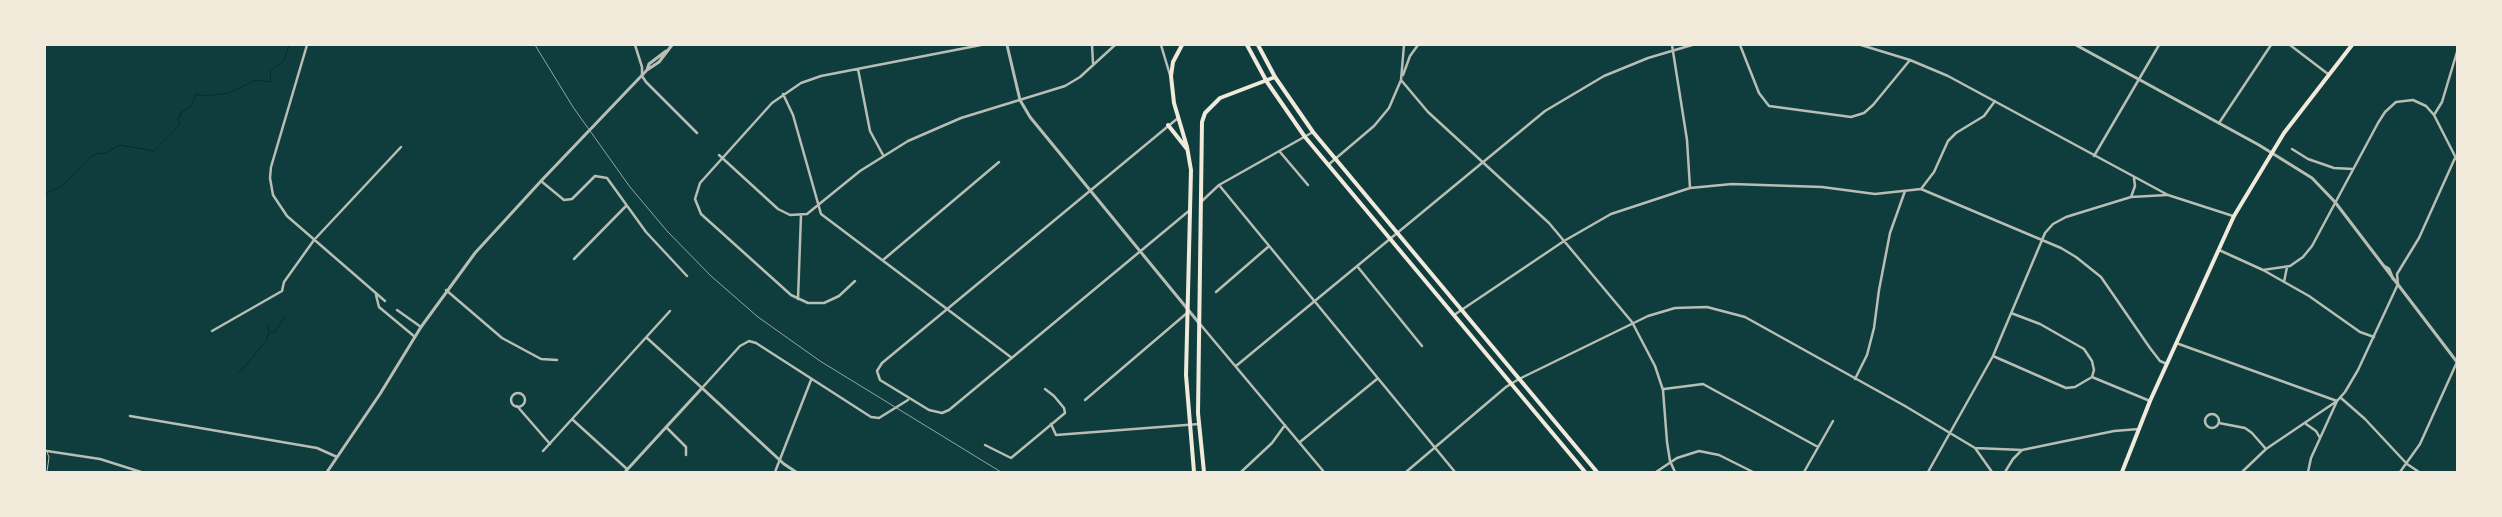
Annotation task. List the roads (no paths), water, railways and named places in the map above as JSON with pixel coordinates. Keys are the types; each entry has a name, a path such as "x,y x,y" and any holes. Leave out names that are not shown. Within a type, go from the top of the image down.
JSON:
{"main road":[{"path":"1182,45 1173,62 1171,76 1178,118 1192,170 1186,375 1194,472"},
{"path":"1247,45 1267,82 1304,137 1585,472"},
{"path":"1258,45 1275,77 1313,132 1597,472"},
{"path":"2122,472 2150,402 2234,216 2272,154 2328,74 2352,45"},
{"path":"1204,472 1199,424 1202,201 1200,132 1205,113 1220,98 1267,82 1275,77"},
{"path":"1168,125 1188,151"}],"street":[{"path":"307,45 270,178 273,195 281,210 385,301"},
{"path":"636,45 637,56 642,67 642,76 697,133"},
{"path":"327,472 380,394 446,290 492,234 642,76 650,64 672,45"},
{"path":"855,281 830,301 812,303 785,291 698,209 695,199 697,188 783,94 813,78 981,45"},
{"path":"1007,45 1020,100 1040,130 1189,309 1199,324 1324,472"},
{"path":"1092,45 1093,63"},
{"path":"719,155 778,209 790,215 810,213 883,156 946,124 1066,86 1080,77 1093,63 1115,45"},
{"path":"1162,45 1171,76"},
{"path":"1404,45 1401,80 1440,124 1549,223 1632,322 1655,366 1663,390 1670,461 1675,472"},
{"path":"1328,165 1367,133 1382,116 1394,98 1410,56 1418,45"},
{"path":"1672,45 1687,140 1690,188"},
{"path":"1236,366 1545,111 1579,89 1624,67 1672,49 1692,45"},
{"path":"1740,45 1759,93 1769,106 1851,117 1864,113 1873,105 1910,60"},
{"path":"1861,45 1910,60 1948,76 2168,195 2234,216"},
{"path":"2076,45 2219,123 2312,178 2335,202 2383,266 2389,269 2393,279 2457,362 2432,418 2407,464 2400,472"},
{"path":"2094,156 2159,45"},
{"path":"2219,123 2271,45"},
{"path":"2290,45 2328,74"},
{"path":"2434,115 2442,102 2457,52"},
{"path":"858,69 870,131 883,156"},
{"path":"783,94 792,115 821,214 1012,358"},
{"path":"2242,472 2266,449 2306,424 2337,401 2354,379 2398,284 2397,274 2419,238 2456,159 2434,115 2426,106 2413,100 2404,99 2391,105 2378,123 2312,246 2303,257 2287,267 2263,270"},
{"path":"1921,189 1934,172 1948,141 1956,133 1984,116 1995,101"},
{"path":"1178,118 882,363 877,371 880,380 907,400 929,410 942,413 949,410 1140,250 1192,209"},
{"path":"1202,201 1219,186 1313,132"},
{"path":"212,331 282,291 284,282 314,240 401,147"},
{"path":"2292,149 2308,159 2326,165 2343,170 2353,169"},
{"path":"1280,152 1308,186"},
{"path":"883,260 999,162"},
{"path":"541,181 564,200 572,199 590,180 600,176 607,178 646,232 687,276"},
{"path":"2131,197 2135,186 2134,178"},
{"path":"1454,316 1564,240 1611,214 1690,188 1732,184 1822,188 1875,194 1921,189 2043,240 2076,257 2101,277 2150,348 2160,361 2167,364"},
{"path":"1219,186 1377,379 1419,426 1454,472"},
{"path":"1855,379 1867,355 1874,328 1890,233 1905,191"},
{"path":"1928,472 1993,356 2043,240 2053,224 2066,217 2131,197 2168,195"},
{"path":"574,259 626,206"},
{"path":"798,298 801,215"},
{"path":"1216,292 1268,247"},
{"path":"2219,250 2263,270 2309,296 2360,332 2374,337"},
{"path":"1357,266 1422,346"},
{"path":"2284,282 2287,267"},
{"path":"446,290 502,338 540,359 557,360"},
{"path":"376,293 379,307 415,337"},
{"path":"1406,472 1519,379 1632,322 1675,308 1707,307 1722,309 1745,317 1774,332 1975,448 1992,472"},
{"path":"1085,400 1182,318 1189,309"},
{"path":"397,310 421,327"},
{"path":"543,451 647,338 670,310"},
{"path":"1993,356 2066,388 2075,388 2092,377 2094,370 2092,361 2084,349 2040,324 2011,313"},
{"path":"647,338 780,460 796,472"},
{"path":"573,420 626,471 740,346 748,341 756,343 871,417 879,418 907,400"},
{"path":"2176,343 2337,401"},
{"path":"2092,377 2150,402"},
{"path":"1300,442 1377,379"},
{"path":"775,472 811,380"},
{"path":"1663,390 1703,384 1818,447"},
{"path":"985,445 1011,458 1065,411 1054,396 1045,389"},
{"path":"517,406 524,402 524,398 520,393 514,394 511,399 513,405 517,406 550,444"},
{"path":"2340,398 2365,419 2407,464 2420,472"},
{"path":"2308,472 2310,458 2337,401"},
{"path":"2219,423 2214,415 2209,415 2206,420 2206,425 2212,428 2219,423 2245,428 2266,449"},
{"path":"130,416 317,448 337,457"},
{"path":"1804,472 1833,422"},
{"path":"1051,424 1056,435 1199,424"},
{"path":"2306,424 2316,431 2320,438"},
{"path":"1241,472 1255,456 1272,443 1284,425"},
{"path":"666,427 686,447 686,455"},
{"path":"1975,448 2022,450 2114,431 2139,429"},
{"path":"2005,472 2012,459 2022,450"},
{"path":"1656,472 1670,461 1699,451 1708,451 1753,472"},
{"path":"46,452 100,459 141,472"}],"lane":[{"path":"46,452 49,457 47,472"}],"waterway":[{"path":"45,194 62,186 88,159 96,154 105,153 120,145 154,151 175,130 180,123 177,119 181,117 180,113 191,107 196,94 204,96 229,93 256,80 271,82 270,71 284,61 289,45"},
{"path":"270,333 276,331 285,316"},
{"path":"238,374 266,341 269,333 268,324"}],"railway":[{"path":"535,45 573,107 630,187 667,231 711,276 758,317 820,361 1001,472"}]}
